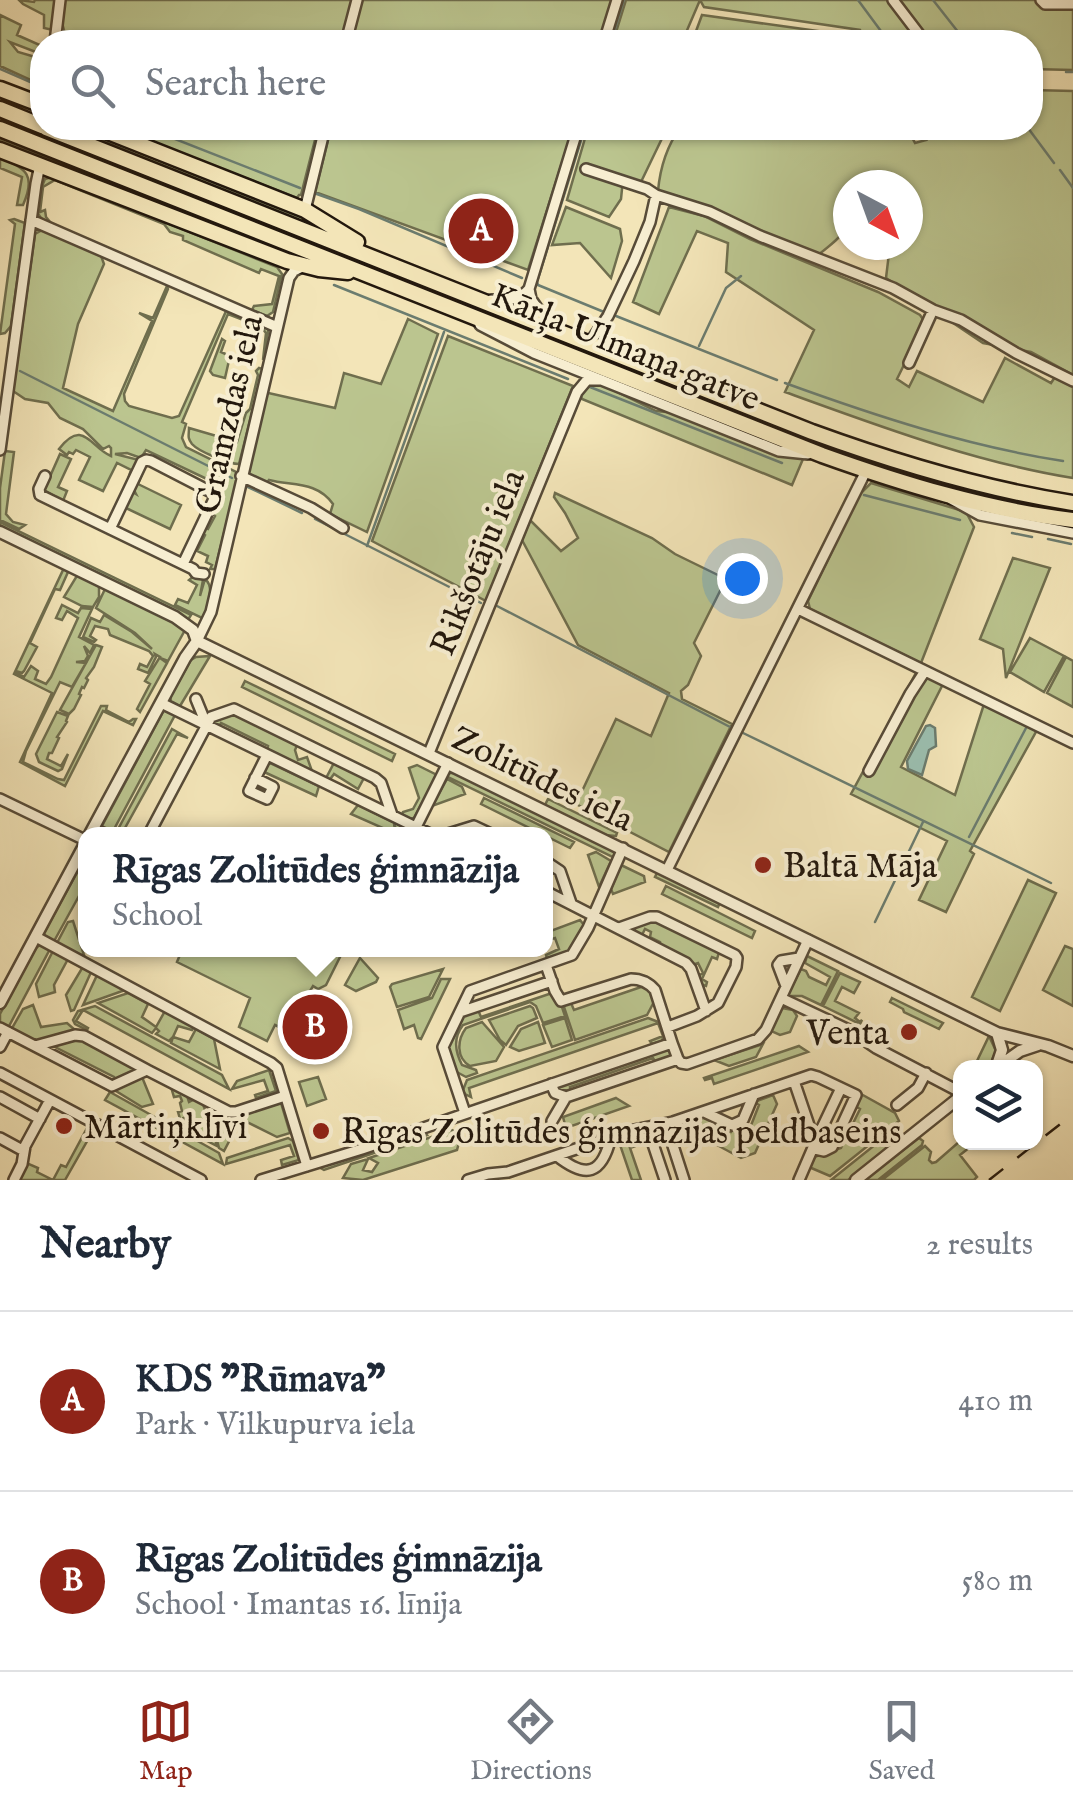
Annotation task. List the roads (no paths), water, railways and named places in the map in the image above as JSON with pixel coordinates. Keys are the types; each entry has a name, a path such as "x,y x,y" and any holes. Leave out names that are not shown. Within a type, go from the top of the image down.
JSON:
{"highway":[{"path":"0,89 30,101"},
{"name":"Kārļa Ulmaņa gatve","path":"0,109 30,121"},
{"name":"Kārļa Ulmaņa gatve","path":"0,129 822,456 940,492 1073,520"},
{"name":"Kārļa Ulmaņa gatve","path":"77,140 812,432 903,464 1008,491 1073,502"},
{"path":"128,140 305,210 349,239 422,268 437,282"},
{"path":"0,150 304,266 364,274"}],"street":[{"path":"56,30 60,0"},
{"path":"349,30 357,0"},
{"path":"608,30 617,0"},
{"path":"893,0 916,30"},
{"path":"1041,0 1045,4 1073,4"},
{"path":"305,210 322,140"},
{"path":"553,330 536,309 530,289 574,140"},
{"path":"0,450 40,166"},
{"path":"586,168 710,212 893,288 932,310 962,320 1073,382"},
{"path":"588,344 608,316 634,261 656,195"},
{"path":"31,220 276,327"},
{"name":"Gramzdas iela","path":"93,827 208,622 289,278 304,266"},
{"path":"480,300 514,300 530,289"},
{"path":"909,364 932,310"},
{"path":"461,312 508,341 779,451 822,456"},
{"path":"569,367 576,374 577,392"},
{"path":"577,392 587,380 602,380"},
{"name":"Rikšotāju iela","path":"430,753 577,392"},
{"path":"110,528 142,462 148,460 211,490 215,495 183,564"},
{"path":"666,870 866,470"},
{"path":"45,476 39,494 218,582"},
{"path":"241,476 311,508 343,528"},
{"path":"940,492 980,515 1073,533"},
{"name":"Zolitūdes iela","path":"0,532 175,617 193,630 197,641 997,1033 1073,1056"},
{"path":"798,609 1073,743"},
{"path":"870,771 925,671"},
{"path":"196,700 207,726"},
{"path":"161,703 416,827 448,763"},
{"path":"153,827 213,716 234,709 375,778 392,816"},
{"path":"255,778 267,755"},
{"path":"0,799 78,833"},
{"path":"466,1113 443,1046 470,990 572,955 594,916 623,848"},
{"name":"Gramzdas iela","path":"0,1003 78,856"},
{"path":"553,867 560,872 571,904"},
{"path":"553,895 686,963 706,1010"},
{"path":"619,928 656,917 735,955 738,962 718,1002 668,1027"},
{"path":"36,937 277,1068 307,1166"},
{"path":"546,965 558,998 565,1001 631,979 655,990 678,1059 686,1064 758,1039 766,1030 808,940"},
{"path":"786,986 780,961 800,958"},
{"path":"459,1012 552,982"},
{"path":"782,998 850,1031 953,1090"},
{"path":"0,1047 4,1030 112,1086 147,1070"},
{"path":"997,1033 1002,1050 998,1060"},
{"path":"35,1046 84,1036 230,1112 285,1096"},
{"path":"261,1180 672,1042"},
{"path":"1006,1060 1039,1044"},
{"path":"551,1084 556,1093 566,1097 678,1059"},
{"path":"0,1073 201,1180"},
{"path":"897,1105 918,1088 926,1073"},
{"path":"468,1180 488,1174 504,1176 610,1137 666,1124 813,1075 856,1095 832,1147 824,1151 814,1149"},
{"path":"794,1081 814,1149 799,1180"},
{"path":"812,1135 821,1130 841,1088"},
{"path":"704,1112 732,1125 742,1120 754,1094"},
{"path":"552,1121 566,1097"},
{"path":"0,1098 40,1119"},
{"path":"14,1180 50,1100"},
{"path":"856,1180 953,1100"},
{"path":"666,1124 684,1180"},
{"path":"648,1129 665,1180"},
{"path":"556,1156 587,1172 598,1165 610,1137"},
{"path":"0,1138 24,1151"},
{"path":"518,1169 522,1180"}],"waterway":[{"path":"615,30 624,0"},
{"path":"858,0 880,30"},
{"path":"933,0 957,30"},
{"path":"0,69 30,82"},
{"path":"1066,72 1073,72"},
{"path":"178,140 300,188"},
{"path":"581,140 537,282 604,312"},
{"path":"1037,140 1054,163"},
{"path":"320,165 314,193 522,278"},
{"path":"1060,170 1073,188"},
{"path":"699,346 726,288 741,276"},
{"path":"334,285 568,379"},
{"path":"611,314 777,380"},
{"path":"367,546 444,332"},
{"path":"20,371 232,478"},
{"path":"785,383 922,429 1063,461"},
{"path":"590,387 782,463"},
{"path":"248,487 302,513"},
{"path":"864,495 960,520"},
{"path":"315,519 481,603"},
{"path":"1012,533 1032,537"},
{"path":"1048,539 1071,544"},
{"path":"497,606 732,728"},
{"path":"969,837 1026,728"},
{"path":"741,732 1051,883"},
{"path":"875,922 923,822"}],"railway":[{"path":"989,1180 1073,1114"}],"place":[{"name":"KDS \"Rūmava\"","path":"481,231"},
{"name":"Baltā Māja","path":"763,865"},
{"name":"Rīgas Zolitūdes ģimnāzija","path":"315,1027"},
{"name":"Venta","path":"909,1032"},
{"name":"Mārtiņklīvi","path":"64,1126"},
{"name":"Rīgas Zolitūdes ģimnāzijas peldbaseins","path":"321,1131"}]}
